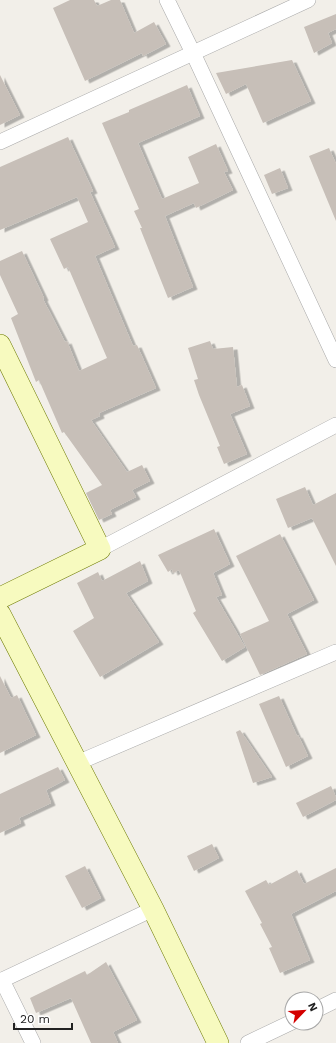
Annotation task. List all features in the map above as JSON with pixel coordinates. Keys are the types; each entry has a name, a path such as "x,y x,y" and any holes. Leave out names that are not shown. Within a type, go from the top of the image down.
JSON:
{"street":[{"path":"167,0 336,360"},
{"path":"0,142 308,0"},
{"path":"0,345 100,549"},
{"path":"0,598 100,549 336,426"},
{"path":"0,614 152,909 218,1043"},
{"path":"77,763 336,652"},
{"path":"33,1043 1,980 152,909"},
{"path":"324,1006 336,1000"},
{"path":"248,1043 284,1026"}],"building":[{"path":"70,0 94,0 97,6 111,0 120,0 134,33 154,22 166,44 143,56 142,53 85,81 53,8"},
{"path":"336,14 336,29 328,33 332,43 314,53 304,27"},
{"path":"292,60 311,101 263,123 246,84 226,94 216,73"},
{"path":"0,75 20,115 0,125"},
{"path":"187,85 200,116 138,143 162,199 199,183 188,157 216,144 228,171 224,172 233,190 196,208 194,203 165,216 193,287 168,298 140,228 142,228 134,211 139,209 102,123"},
{"path":"68,137 93,191 90,192 115,247 95,256 133,346 137,345 156,388 99,413 100,416 91,420 127,472 142,465 150,481 132,490 136,497 110,510 112,514 99,520 86,493 102,485 64,432 62,433 39,380 36,382 11,318 18,314 0,275 0,261 22,251 44,298 43,299 65,342 67,341 79,371 107,358 68,267 64,269 50,239 88,222 77,197 0,230 0,167"},
{"path":"329,148 336,164 336,221 309,156"},
{"path":"280,168 288,188 272,194 264,175"},
{"path":"210,341 213,349 233,347 237,387 242,385 250,406 230,414 247,454 224,464 217,447 220,446 194,380 198,379 188,348"},
{"path":"305,487 313,505 336,493 336,566 312,518 288,528 276,499"},
{"path":"214,529 230,564 213,573 222,595 216,597 245,647 222,661 193,613 196,611 179,570 173,573 172,569 168,572 158,555"},
{"path":"280,534 314,600 287,614 307,654 260,675 240,634 269,621 236,556"},
{"path":"140,561 148,581 126,593 159,642 100,677 73,631 94,618 77,583 98,572 102,581"},
{"path":"0,676 11,698 17,695 36,735 0,753"},
{"path":"279,696 297,736 298,735 308,756 286,767 259,704"},
{"path":"240,730 272,777 253,783 236,732"},
{"path":"58,767 65,780 46,790 51,803 19,818 21,823 0,833 0,794"},
{"path":"331,786 336,800 303,817 296,803"},
{"path":"212,844 219,858 194,871 187,856"},
{"path":"85,866 101,898 82,908 65,876"},
{"path":"336,868 336,891 291,914 310,960 280,973 269,948 272,947 260,924 262,923 245,891 266,880 269,885 297,870 304,884"},
{"path":"106,962 137,1020 113,1032 118,1043 91,1043 71,998 36,1013 30,998 85,971 87,975"}]}
